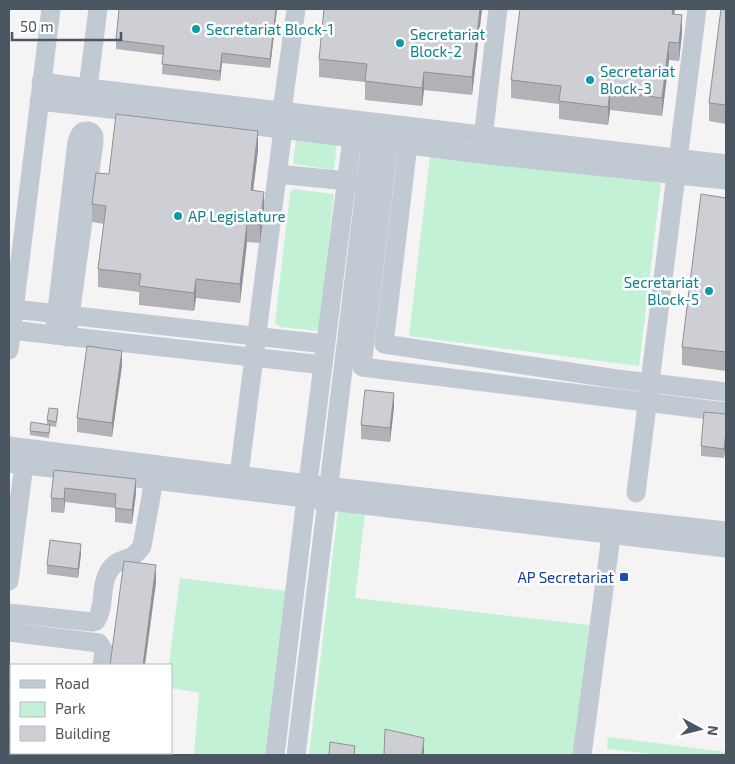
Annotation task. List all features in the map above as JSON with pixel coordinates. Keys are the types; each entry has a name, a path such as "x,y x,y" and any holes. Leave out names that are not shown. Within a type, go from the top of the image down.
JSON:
{"street":[{"path":"9,350 51,9"},
{"path":"88,88 98,9"},
{"path":"239,475 296,9"},
{"path":"481,154 498,9"},
{"path":"636,493 696,9"},
{"path":"42,82 282,120 352,138 481,154 676,166 726,164"},
{"path":"39,101 483,135 676,166 726,180"},
{"path":"61,336 77,142 82,132 86,130 94,136 94,142 63,314"},
{"path":"274,755 352,138"},
{"path":"296,755 366,183 380,141"},
{"path":"380,141 362,368 726,412"},
{"path":"408,145 384,344 650,383 726,392"},
{"path":"277,174 366,183"},
{"path":"14,308 325,344"},
{"path":"11,330 323,365"},
{"path":"9,446 239,475 307,491"},
{"path":"9,581 16,463 154,480 328,493 612,526 726,531"},
{"path":"9,613 96,621 100,611 104,580 108,573 113,565 137,554 142,546 154,480"},
{"path":"612,526 726,548"},
{"path":"582,755 612,526"},
{"path":"9,632 99,643 104,651 102,664"}],"green space":[{"path":"296,139 337,143 334,170 293,164"},
{"path":"430,156 661,183 639,366 409,336"},
{"path":"293,189 334,194 319,331 280,327 275,323 290,193"},
{"path":"338,511 365,514 355,598 589,625 575,755 309,755"},
{"path":"180,578 287,591 267,755 194,755 199,693 172,688 172,664 169,664"},
{"path":"608,737 726,752 726,755 659,755 607,749"}],"building":[{"name":"Secretariat Block-1","path":"119,9 276,9 270,59 222,53 220,71 162,64 164,46 116,40"},
{"name":"Secretariat Block-2","path":"324,9 480,9 472,77 424,72 422,88 365,81 367,64 319,59"},
{"name":"Secretariat Block-3","path":"520,9 673,9 672,14 682,15 679,43 669,42 662,98 610,91 608,107 559,101 561,86 511,80"},
{"path":"721,9 726,9 726,105 709,103"},
{"name":"AP Legislature","path":"116,114 258,131 251,190 264,192 260,225 247,223 240,284 196,279 194,293 139,286 141,274 98,269 106,206 92,204 96,173 109,174"},
{"name":"Secretariat Block-5","path":"701,194 726,198 726,352 682,347"},
{"path":"87,346 122,351 112,423 77,418"},
{"path":"365,390 394,393 390,428 361,425"},
{"path":"49,408 58,409 56,422 47,420"},
{"path":"704,412 726,414 724,449 701,446"},
{"path":"31,422 50,425 49,433 30,431"},
{"path":"54,470 136,479 132,510 115,508 116,494 65,488 64,499 51,498"},
{"path":"50,540 81,544 78,569 47,565"},
{"path":"124,561 156,565 143,664 110,664"},
{"path":"9,728 10,754 46,754 46,755 9,755"},
{"path":"385,729 424,738 422,755 384,755"},
{"path":"330,742 355,746 354,755 329,755"}],"place":[{"name":"Secretariat Block-1","path":"196,29"},
{"name":"Secretariat Block-2","path":"400,43"},
{"name":"Secretariat Block-3","path":"590,80"},
{"name":"AP Legislature","path":"178,216"},
{"name":"Secretariat Block-5","path":"709,291"},
{"name":"AP Secretariat","path":"624,577"}]}
